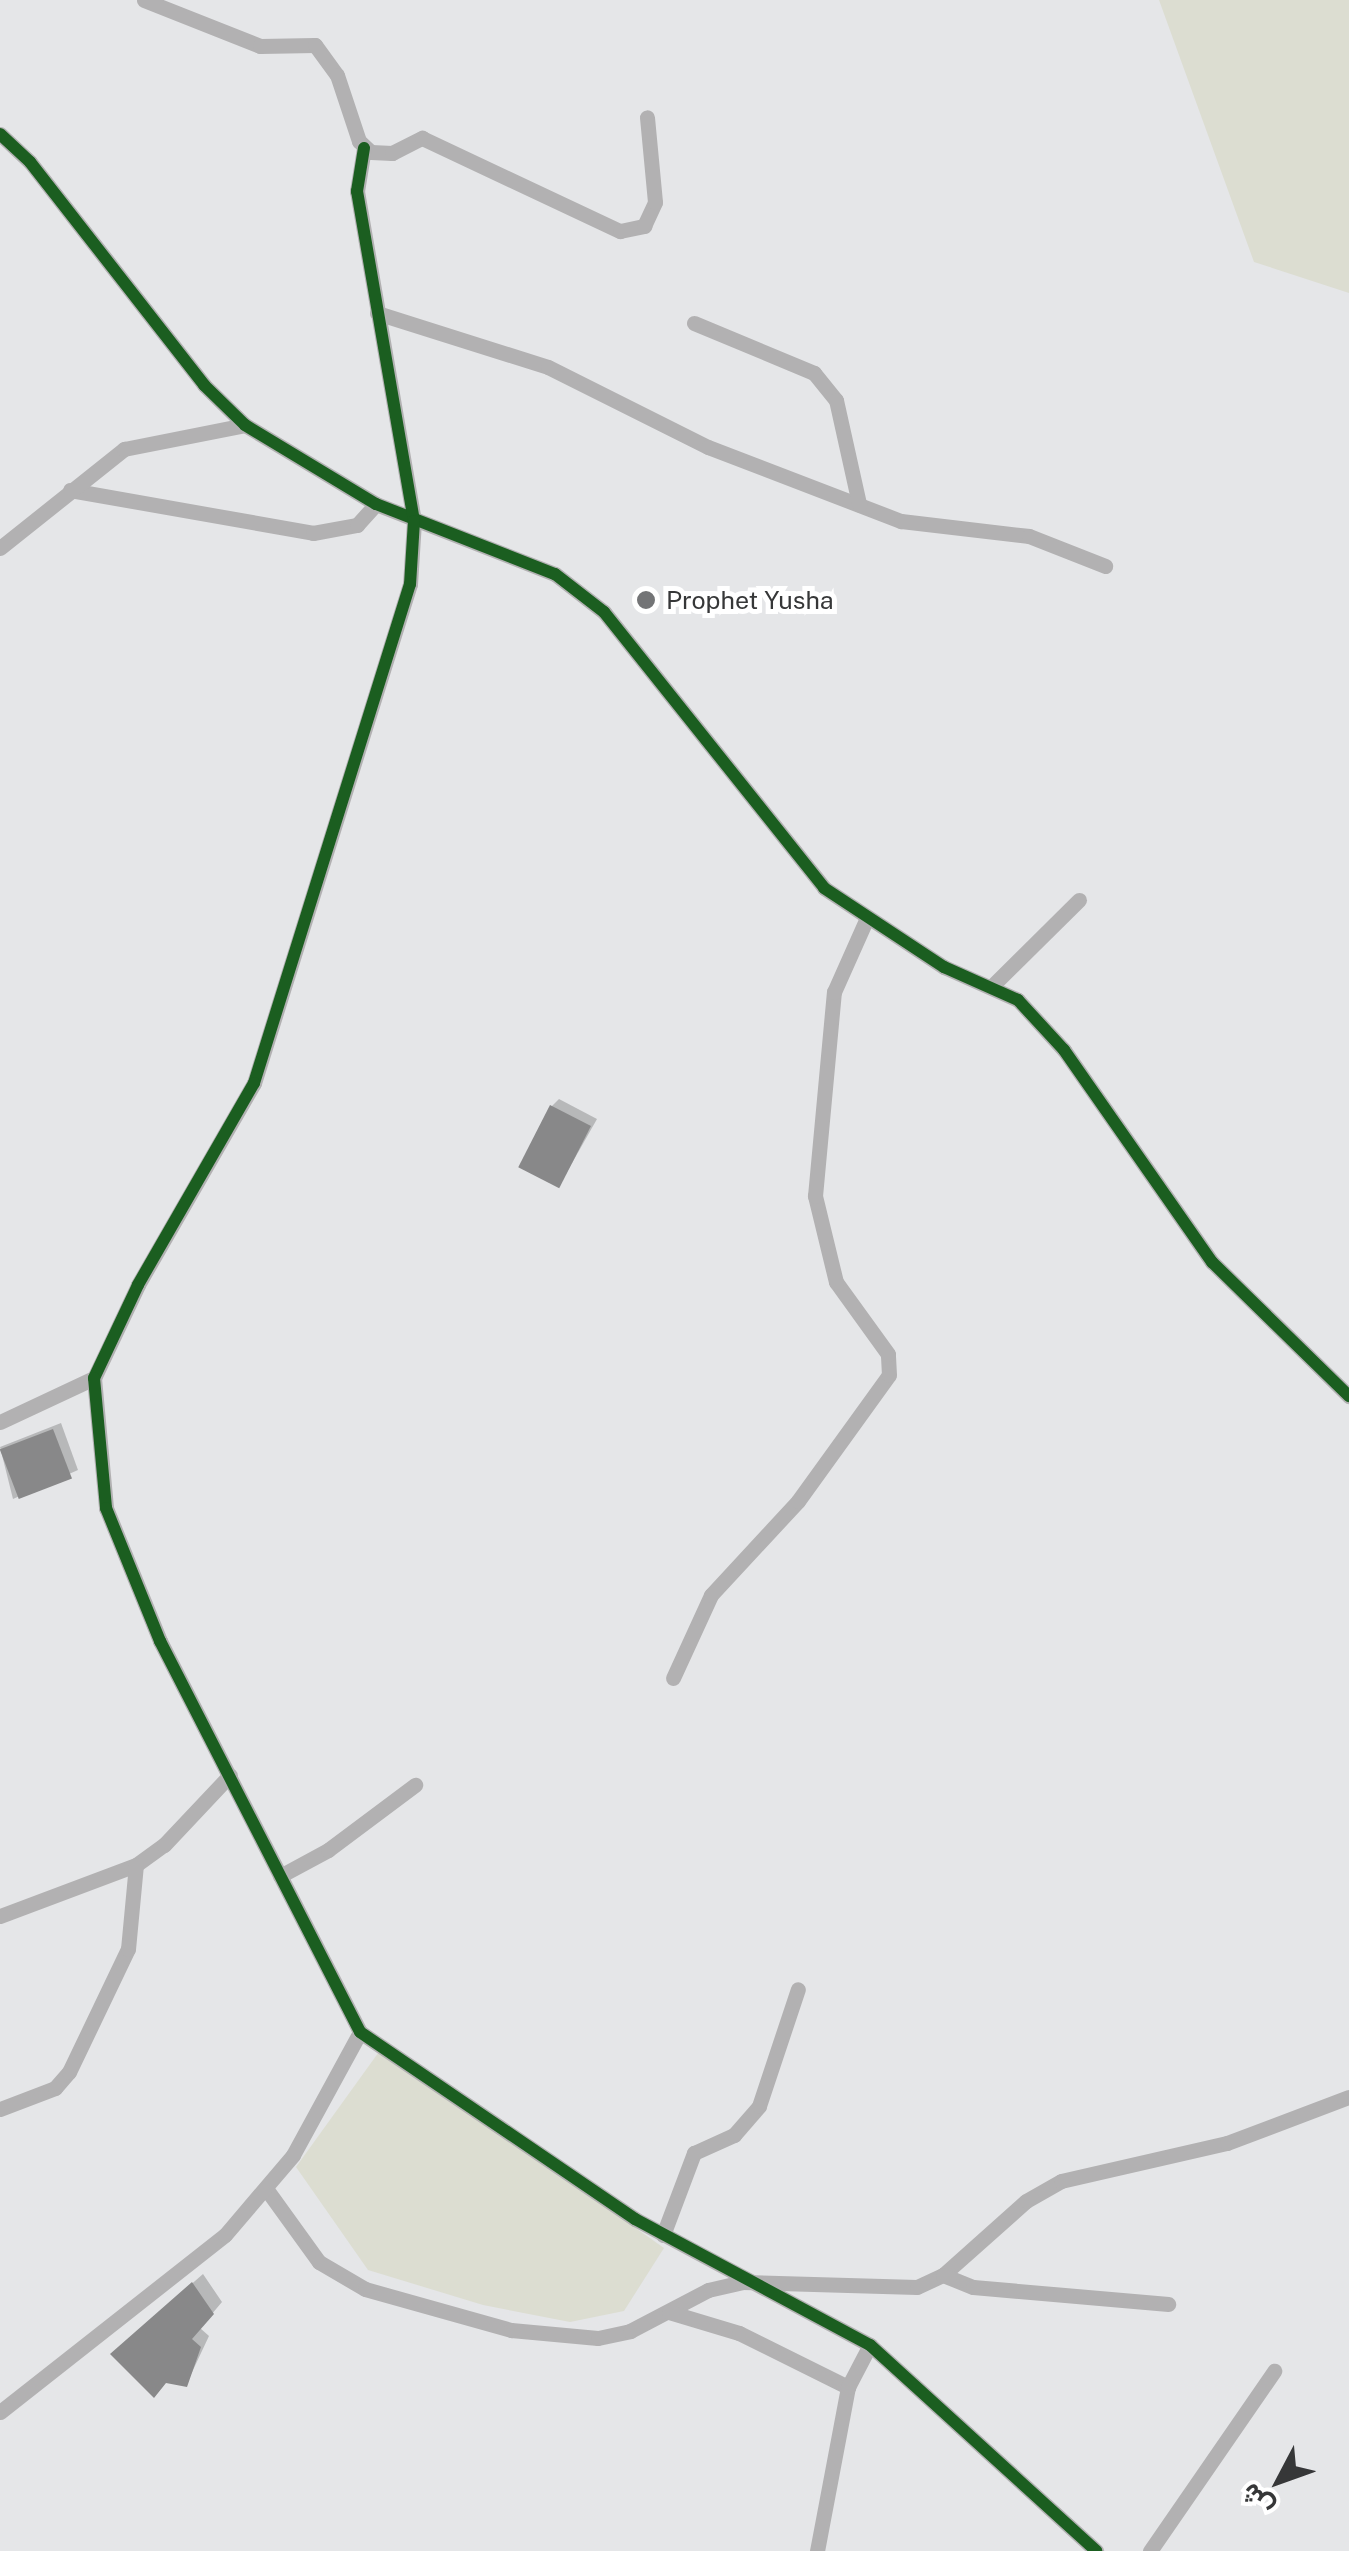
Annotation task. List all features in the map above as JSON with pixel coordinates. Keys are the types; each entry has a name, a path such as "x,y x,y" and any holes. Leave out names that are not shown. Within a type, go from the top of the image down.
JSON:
{"street":[{"path":"144,0 260,46 315,45 337,75 364,148 356,191 414,521 410,584 387,668 254,1084 138,1285 94,1378 106,1508 160,1641 360,2032 663,2235 742,2282 870,2345 1096,2551"},
{"path":"364,148 384,155 422,138 620,230 644,226 655,202 647,118"},
{"path":"0,134 30,162 193,372 245,425 376,504 414,521 464,534 555,574 604,612 796,856 866,920 944,967 1018,1000 1064,1050 1212,1262 1346,1384"},
{"path":"377,312 548,367 708,446 901,521 1028,536 1105,566"},
{"path":"694,323 814,372 836,400 859,504"},
{"path":"0,548 70,490 144,440 245,425"},
{"path":"70,490 313,533 357,525 376,504"},
{"path":"992,986 1078,900"},
{"path":"674,1678 711,1594 798,1501 888,1375 888,1354 836,1282 816,1196 834,992 866,920"},
{"path":"0,1422 94,1378"},
{"path":"4,1909 136,1865 164,1845 230,1775"},
{"path":"280,1876 328,1850 415,1786"},
{"path":"0,2109 55,2088 69,2072 128,1949 136,1865"},
{"path":"663,2235 694,2153 734,2135 760,2106 798,1989"},
{"path":"0,2412 225,2235 267,2190 360,2032"},
{"path":"267,2190 318,2262 365,2289 557,2338 630,2331 708,2290 742,2282 886,2290 943,2276 1026,2201 1061,2181 1227,2144 1349,2097"},
{"path":"943,2276 973,2287 1168,2304"},
{"path":"669,2312 739,2333 848,2386"},
{"path":"817,2551 848,2386 870,2345"},
{"path":"1150,2551 1274,2372"}],"shaded area":[{"path":"1159,0 1349,0 1349,293 1254,262"},
{"path":"381,2049 664,2248 624,2311 570,2322 483,2305 368,2270 296,2167"}],"building":[{"path":"550,1105 591,1126 559,1188 518,1167"},
{"path":"53,1429 72,1478 19,1499 0,1449"},
{"path":"192,2282 214,2314 192,2339 201,2347 187,2387 166,2383 154,2398 110,2354"}],"cycle path":[{"path":"0,134 30,162 204,385 245,425 376,504 555,574 604,612 824,888 944,967 1018,1000 1064,1050 1212,1262 1349,1396"},
{"path":"364,148 357,191 414,521 410,584 254,1083 138,1285 94,1378 106,1508 160,1641 360,2032 635,2219 870,2345 1096,2551"}],"place":[{"name":"Prophet Yusha","path":"646,600"}]}
